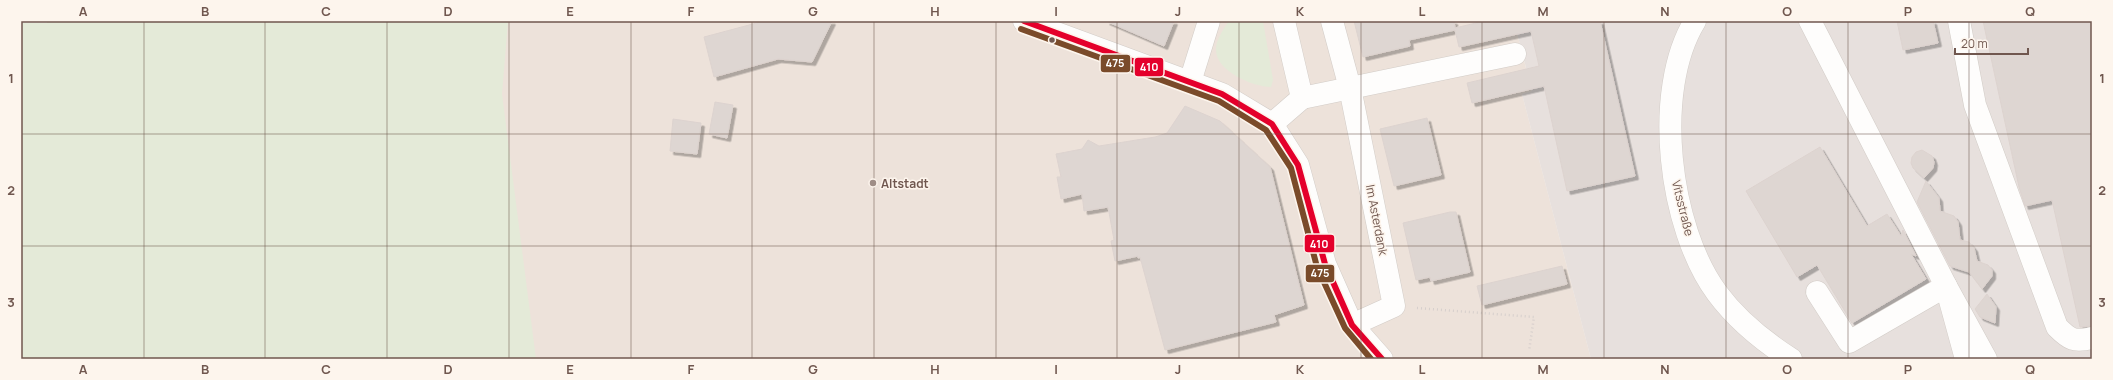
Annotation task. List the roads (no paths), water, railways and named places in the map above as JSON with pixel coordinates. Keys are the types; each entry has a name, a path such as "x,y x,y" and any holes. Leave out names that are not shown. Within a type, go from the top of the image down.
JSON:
{"street":[{"path":"1024,21 1222,94 1272,124 1298,165 1325,264 1352,325 1382,359"},
{"path":"1190,82 1209,21"},
{"path":"1284,21 1302,98"},
{"name":"Im Asterdank","path":"1332,21 1350,88 1394,306 1352,325"},
{"name":"Vitsstraße","path":"1695,21 1690,29 1676,68 1670,104 1671,153 1676,189 1685,224 1698,261 1716,292 1737,316 1767,344 1791,359"},
{"path":"1810,21 1946,286 1986,359"},
{"path":"1959,21 1975,106 2057,326 2066,336 2078,341 2092,338"},
{"path":"1272,124 1302,98 1515,54"},
{"path":"1817,292 1849,342 1946,286"},
{"path":"1946,286 1966,359"}],"place":[{"name":"Altstadt","path":"873,183"}]}
